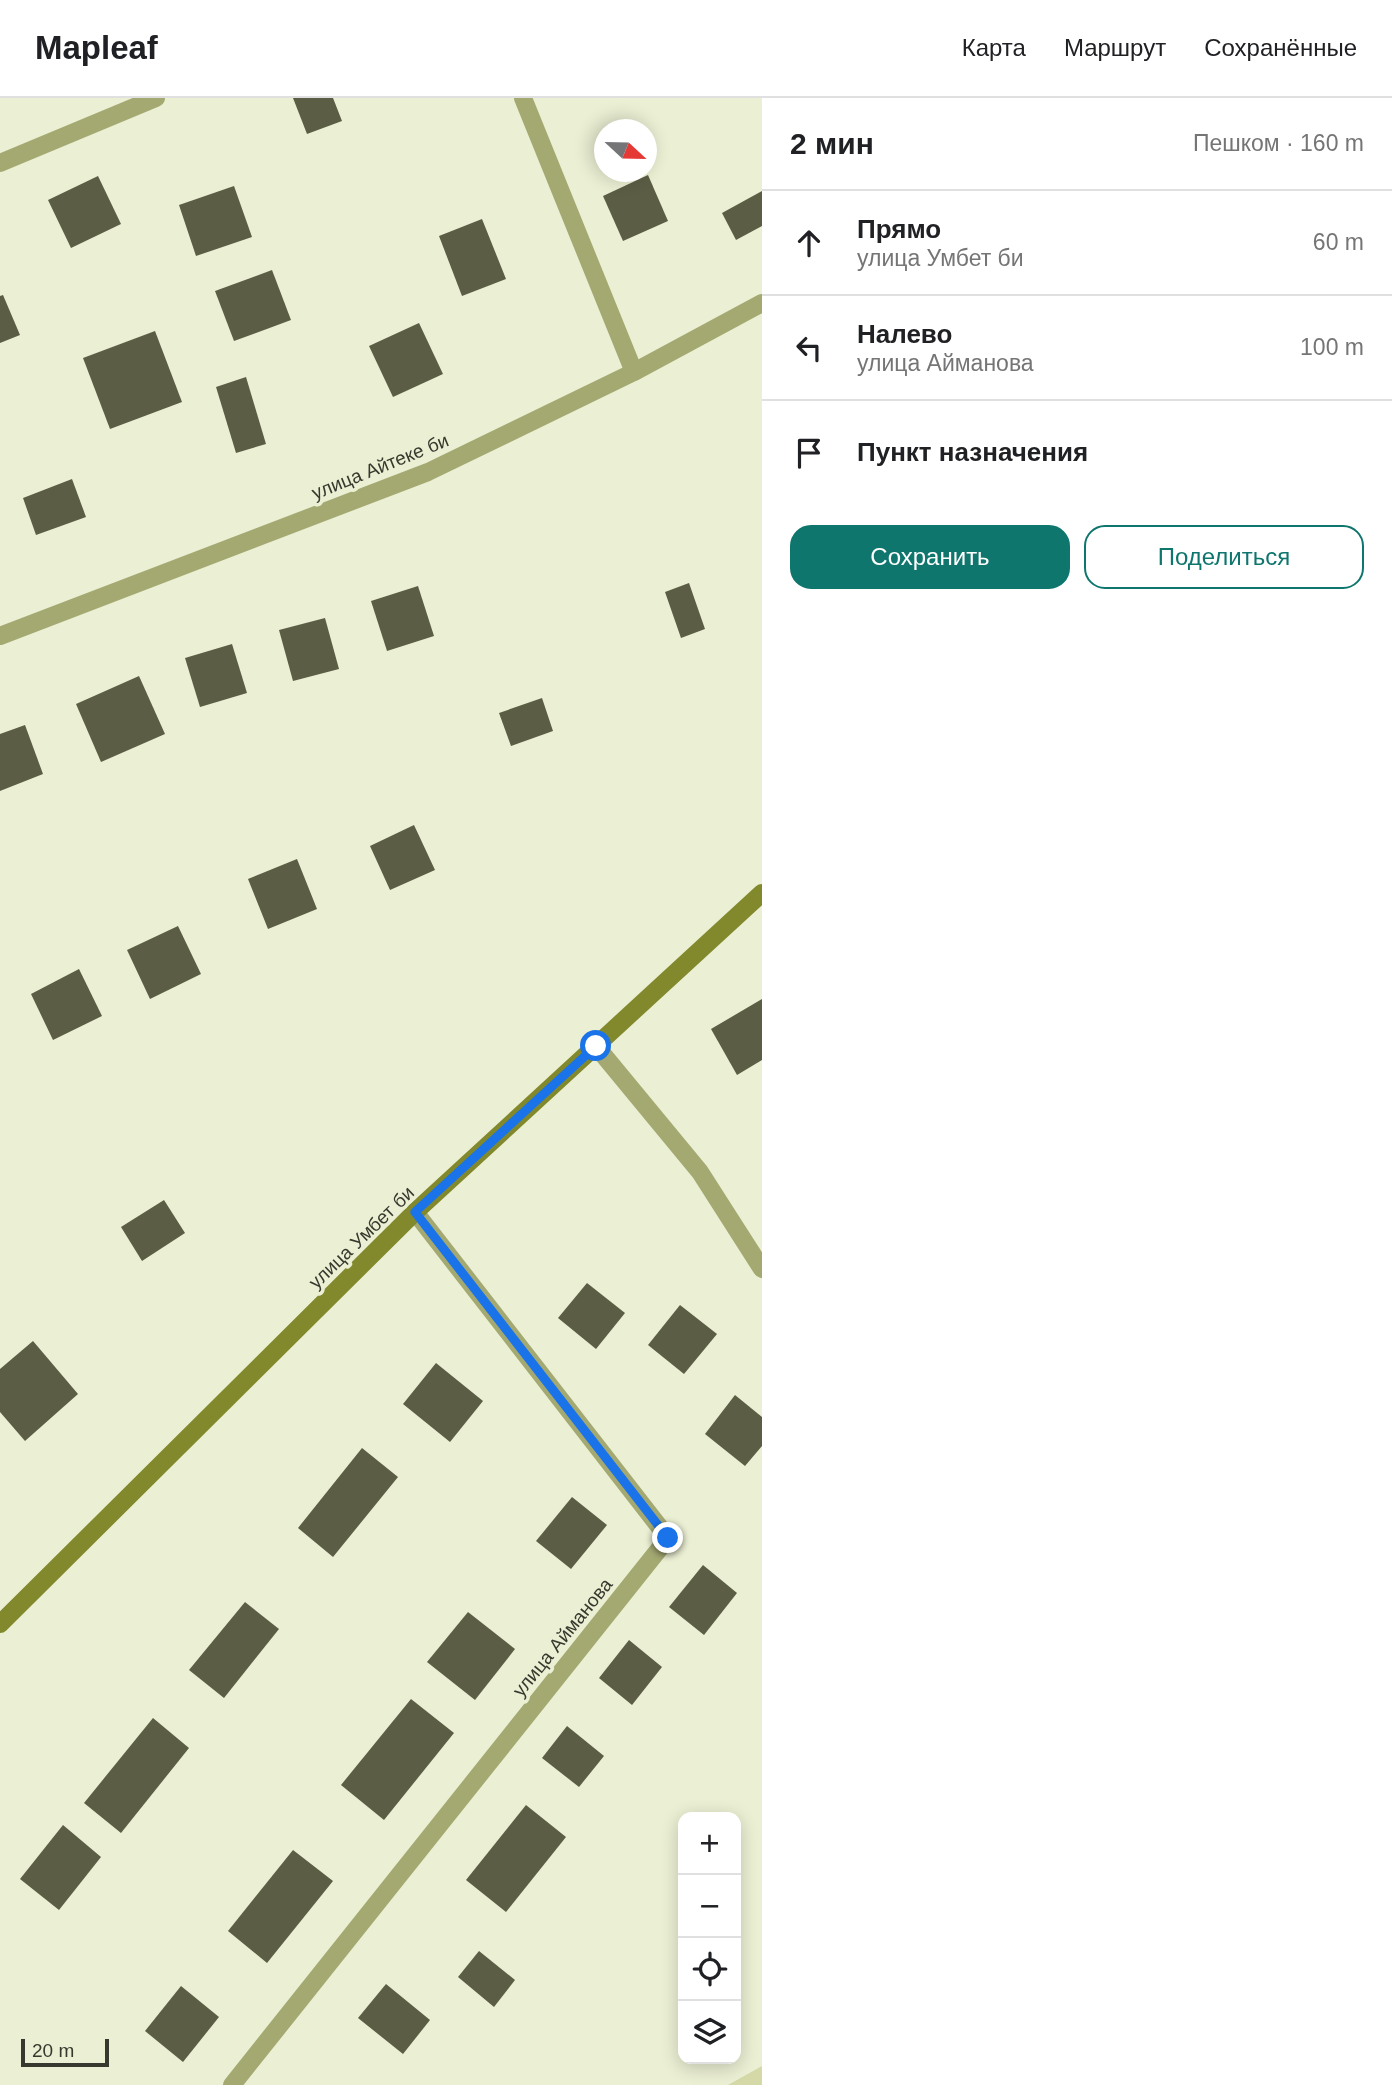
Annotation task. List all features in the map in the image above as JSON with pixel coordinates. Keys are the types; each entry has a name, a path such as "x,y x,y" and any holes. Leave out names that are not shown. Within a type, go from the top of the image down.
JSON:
{"street":[{"path":"0,163 156,98"},
{"path":"523,98 634,372"},
{"name":"улица Айтеке би","path":"0,636 428,472 634,372 762,303"},
{"name":"улица Умбет би","path":"0,1624 415,1212 762,893"},
{"path":"596,1046 700,1172 762,1269"},
{"name":"улица Айманова","path":"232,2085 668,1538 415,1212"}],"green space":[{"path":"762,2066 762,2085 728,2085"}],"building":[{"path":"293,98 333,98 342,121 307,134"},
{"path":"98,176 121,224 71,248 48,200"},
{"path":"633,182 651,182 668,221 623,241 603,196"},
{"path":"234,186 252,237 196,256 179,205"},
{"path":"762,191 762,226 736,240 722,213"},
{"path":"482,219 506,279 462,296 439,236"},
{"path":"272,270 291,320 234,341 215,291"},
{"path":"3,295 20,335 0,343 0,296"},
{"path":"419,323 443,374 393,397 369,346"},
{"path":"155,331 182,402 110,429 83,358"},
{"path":"246,377 266,444 236,453 216,387"},
{"path":"72,479 86,517 36,535 23,498"},
{"path":"689,583 705,629 681,638 665,592"},
{"path":"418,586 434,636 387,651 371,601"},
{"path":"325,618 339,669 293,681 279,630"},
{"path":"232,644 247,693 200,707 185,658"},
{"path":"139,676 165,734 101,762 76,704"},
{"path":"542,698 553,731 511,746 499,713"},
{"path":"25,725 43,774 0,791 0,734"},
{"path":"414,825 435,870 390,890 370,846"},
{"path":"297,859 317,909 268,929 248,879"},
{"path":"178,926 201,974 150,999 127,950"},
{"path":"79,969 102,1016 53,1040 31,994"},
{"path":"762,999 762,1060 737,1075 711,1029"},
{"path":"164,1200 185,1233 142,1261 121,1227"},
{"path":"587,1283 625,1313 596,1349 558,1318"},
{"path":"680,1305 717,1334 684,1374 648,1345"},
{"path":"33,1341 78,1394 25,1441 0,1412 0,1369"},
{"path":"436,1363 483,1401 450,1442 403,1404"},
{"path":"735,1395 762,1417 762,1446 745,1466 705,1434"},
{"path":"362,1448 398,1477 333,1557 298,1528"},
{"path":"572,1497 607,1525 571,1569 536,1541"},
{"path":"703,1565 737,1593 704,1635 669,1607"},
{"path":"245,1602 279,1629 224,1698 189,1670"},
{"path":"468,1612 515,1649 475,1700 427,1662"},
{"path":"629,1640 662,1667 632,1705 599,1678"},
{"path":"411,1699 454,1733 384,1820 341,1785"},
{"path":"153,1718 189,1748 121,1833 84,1803"},
{"path":"567,1726 604,1756 579,1787 542,1758"},
{"path":"526,1805 566,1837 506,1912 466,1880"},
{"path":"63,1825 101,1857 59,1910 20,1879"},
{"path":"293,1850 333,1881 267,1963 228,1931"},
{"path":"479,1951 515,1980 494,2007 458,1977"},
{"path":"386,1984 430,2020 403,2054 358,2018"},
{"path":"181,1986 219,2017 183,2062 145,2031"}],"route":[{"path":"596,1046 415,1212 668,1538"}]}
